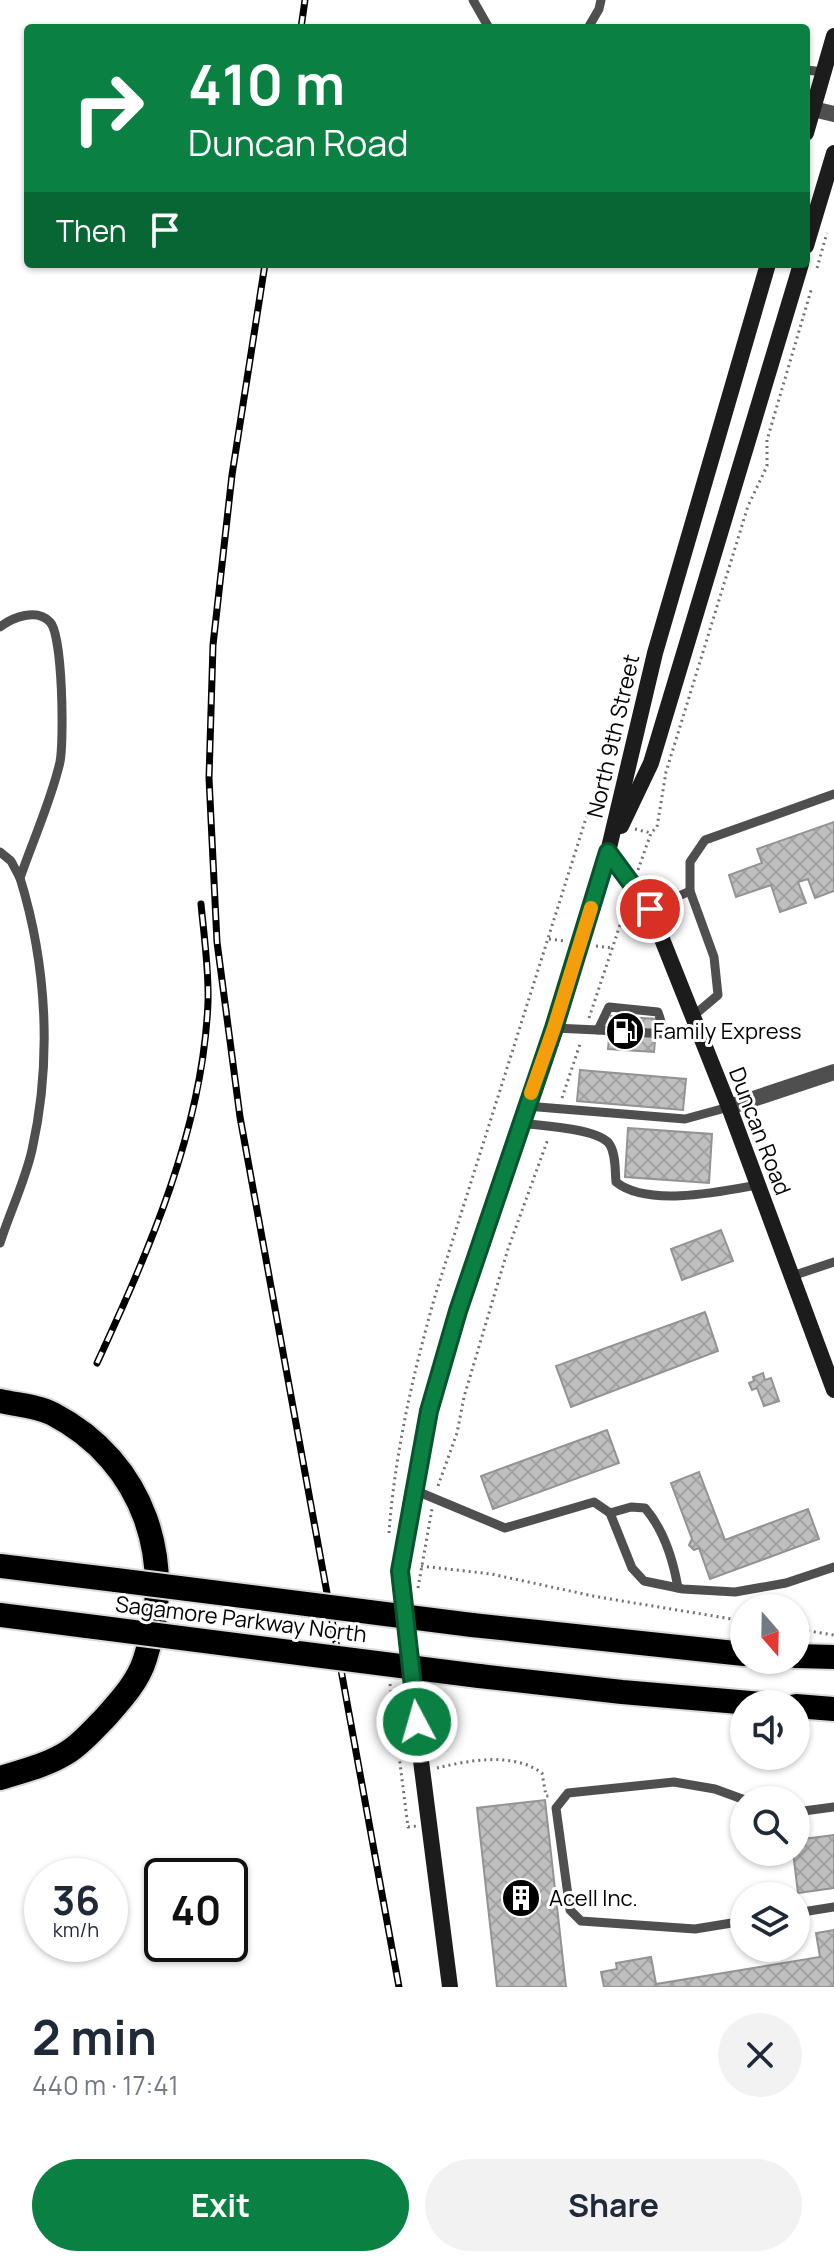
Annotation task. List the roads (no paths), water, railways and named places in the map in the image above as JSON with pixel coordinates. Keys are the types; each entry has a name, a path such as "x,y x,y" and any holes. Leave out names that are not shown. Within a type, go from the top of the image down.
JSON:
{"highway":[{"path":"0,1401 51,1413 96,1442 118,1466 136,1495 149,1525 157,1560 156,1613 145,1661 126,1694 68,1752 33,1768 0,1778"},
{"name":"Sagamore Parkway North","path":"0,1566 472,1625 730,1653"},
{"name":"Sagamore Parkway North","path":"0,1615 479,1676 730,1701"},
{"path":"810,1656 834,1657"},
{"path":"810,1707 834,1709"}],"main road":[{"path":"810,119 834,36"},
{"path":"810,233 834,153"},
{"name":"North 9th Street","path":"608,852 655,653 767,268"},
{"name":"North 9th Street","path":"608,852 651,763 808,268"},
{"path":"450,1987 400,1571 429,1411 458,1311 554,1028 608,852"},
{"name":"Duncan Road","path":"608,852 650,909 729,1107 834,1390"}],"street":[{"path":"813,109 834,114"},
{"path":"729,1107 834,1072"}],"lane":[{"path":"473,0 487,24"},
{"path":"590,24 601,0"},
{"path":"810,70 824,72"},
{"path":"0,627 17,616 44,617 51,622 58,640 62,723 59,762 20,878"},
{"path":"554,1028 665,1034 694,1022 718,995 714,957 690,891 690,862 705,840 834,794"},
{"path":"0,852 11,861 20,878 44,993 43,1069 32,1151 0,1243"},
{"path":"650,909 690,891"},
{"path":"598,1030 609,1007 658,1012 665,1034"},
{"path":"526,1106 685,1119 729,1107"},
{"path":"520,1123 593,1133 609,1141 616,1182 628,1192 699,1194 757,1185"},
{"path":"792,1276 834,1262"},
{"path":"414,1490 505,1528 594,1502 610,1513 632,1568 638,1575 644,1581 678,1588 735,1592 786,1583 834,1567"},
{"path":"610,1513 631,1507 645,1508 658,1523 676,1573 678,1588"},
{"path":"730,1794 674,1782 567,1795 556,1808 570,1910 581,1921 695,1929 730,1923"},
{"path":"810,1810 834,1807"},
{"path":"810,1911 834,1907"}],"railway":[{"path":"302,24 305,0"},
{"path":"264,268 232,475 213,645 209,778 217,942 240,1117 399,1987"},
{"path":"97,1363 154,1233 196,1096 208,1002 201,904"}],"place":[{"name":"Family Express","path":"625,1031"},
{"name":"Acell Inc.","path":"521,1898"}]}
